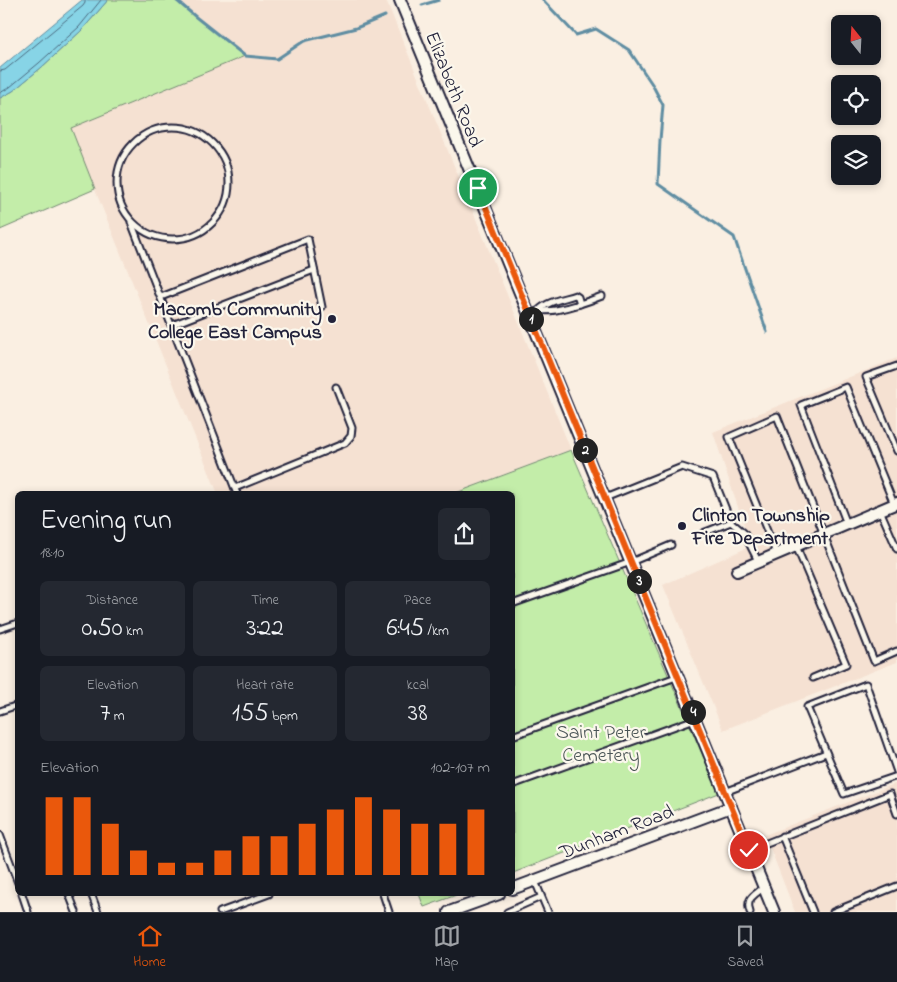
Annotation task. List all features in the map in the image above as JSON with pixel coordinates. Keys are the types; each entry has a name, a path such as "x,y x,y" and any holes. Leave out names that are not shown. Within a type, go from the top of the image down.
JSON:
{"street":[{"name":"Elizabeth Road","path":"400,0 534,312 604,498 679,676 774,912"},
{"path":"737,571 896,503"},
{"name":"Dunham Road","path":"515,888 731,807"},
{"path":"448,912 493,896"}],"lane":[{"path":"130,220 134,225 150,235 169,240 188,237 205,229 218,216 226,200 229,183 226,165 218,149 205,137 188,129 170,127 153,130 136,140 124,155 117,173 117,192 161,297 236,491 345,443 351,436 352,428 336,387"},
{"path":"161,297 308,239 322,308"},
{"path":"172,325 314,270"},
{"path":"534,312 543,306 575,295 578,297 580,304"},
{"path":"534,312 580,304 602,296"},
{"path":"897,366 866,377 897,452"},
{"path":"847,524 801,405 846,387 896,503"},
{"path":"776,553 729,437 777,416 874,661 897,652"},
{"path":"604,498 682,467 713,477 731,522 744,533 758,561"},
{"path":"880,510 897,548"},
{"path":"702,533 731,522"},
{"path":"515,603 630,562 671,545"},
{"path":"796,545 846,664 813,678"},
{"path":"0,629 15,624"},
{"path":"515,735 679,676"},
{"path":"866,684 897,774 844,794 826,753 807,707 866,684"},
{"path":"0,711 15,705"},
{"path":"515,784 696,719"},
{"path":"726,792 826,753"},
{"path":"749,850 890,794 897,814"},
{"path":"0,835 15,875"},
{"path":"782,836 813,912"},
{"path":"534,880 548,912"},
{"path":"833,912 897,886"},
{"path":"750,912 748,903 764,887"},
{"path":"23,896 28,912"},
{"path":"70,896 76,912"},
{"path":"92,896 98,912"},
{"path":"220,912 264,896"},
{"path":"384,896 389,912"},
{"path":"506,912 542,897"}],"shaded area":[{"name":"Macomb Community College East Campus","path":"176,0 386,0 571,450 461,491 217,491 70,128 245,56"},
{"path":"897,358 897,662 723,730 663,585 751,546 713,432"},
{"path":"897,783 897,912 795,912 765,835"}],"green space":[{"path":"108,0 176,0 245,56 71,128 95,189 0,230 0,98 13,91 42,67 82,30"},
{"name":"Saint Peter Cemetery","path":"571,450 719,793 515,872 515,491 461,491"},
{"path":"420,896 454,896 424,907"}],"water":[{"path":"82,0 108,0 82,30 42,67 13,91 0,98 0,68"}],"waterway":[{"path":"176,0 245,56 277,59 304,41 356,28 385,16"},
{"path":"422,5 439,0"},
{"path":"543,0 576,35 596,29 629,50 652,84 663,105 658,184 734,237 767,332"}],"place":[{"name":"Macomb Community College East Campus","path":"332,319"},
{"name":"Clinton Township Fire Department","path":"682,526"}],"route":[{"path":"478,188 749,850"}]}
